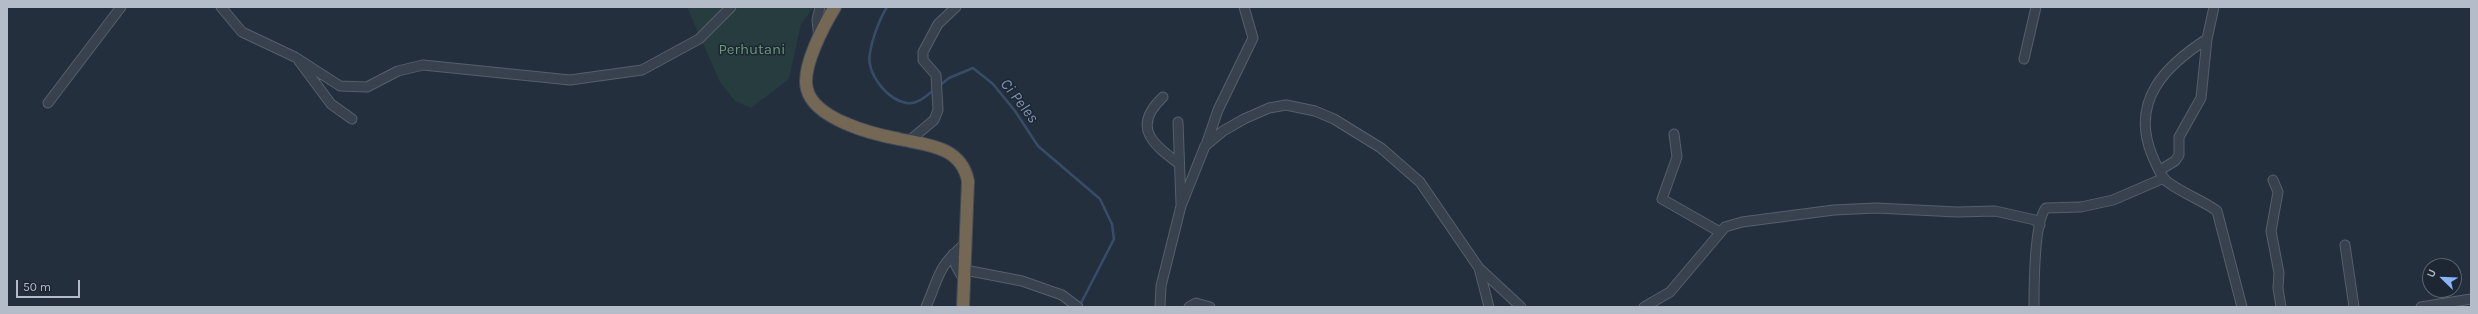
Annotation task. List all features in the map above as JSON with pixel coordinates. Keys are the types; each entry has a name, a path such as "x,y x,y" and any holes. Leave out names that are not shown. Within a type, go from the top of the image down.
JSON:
{"highway":[{"path":"835,7 819,39 806,77 806,88 814,103 829,116 884,136 944,150 963,166 968,181 963,307"}],"street":[{"path":"48,103 121,7"},
{"path":"221,7 242,32 296,57 335,84 348,87 367,87 398,71 423,65 570,80 642,70 699,39 731,7"},
{"path":"819,39 817,20 820,7"},
{"path":"908,141 934,120 938,110 936,75 923,60 924,49 938,24 956,7"},
{"path":"1160,307 1161,286 1181,206 1218,110 1252,42 1253,36 1244,7"},
{"path":"2024,59 2036,7"},
{"path":"2034,307 2034,274 2040,216 2046,208 2082,207 2113,200 2162,174 2179,156 2179,137 2201,98 2207,39 2214,7"},
{"path":"2207,39 2169,67 2151,96 2146,116 2145,138 2162,174 2217,210 2242,307"},
{"path":"296,57 331,104 352,119"},
{"path":"1163,96 1156,103 1148,121 1149,137 1154,144 1178,163"},
{"path":"1205,146 1223,131 1269,108 1286,105 1296,106 1334,119 1381,148 1420,182 1479,268 1521,307"},
{"path":"1178,122 1178,163 1181,206"},
{"path":"1674,134 1677,158 1662,199 1720,232"},
{"path":"2273,180 2278,192 2271,231 2279,273 2278,288 2281,307"},
{"path":"1644,307 1670,292 1725,227 1742,222 1834,210 1876,208 1957,212 1995,211 2035,220 2040,225"},
{"path":"926,307 938,273 952,254 966,243"},
{"path":"2345,244 2354,307"},
{"path":"952,254 956,266 965,275 1022,281 1062,295 1077,306"},
{"path":"1479,268 1489,307"},
{"path":"2421,307 2471,299"},
{"path":"1189,307 1196,303 1210,307"}],"green space":[{"name":"Perhutani","path":"687,7 814,7 801,24 789,79 751,108 735,101 720,82"}],"waterway":[{"name":"Ci Peles","path":"887,7 877,29 870,53 871,69 875,77 885,91 892,97 907,103 914,103 934,90"},
{"name":"Ci Peles","path":"939,86 949,78 973,68 993,84 1015,111 1038,146 1100,199 1112,224 1114,239 1079,307"}]}
